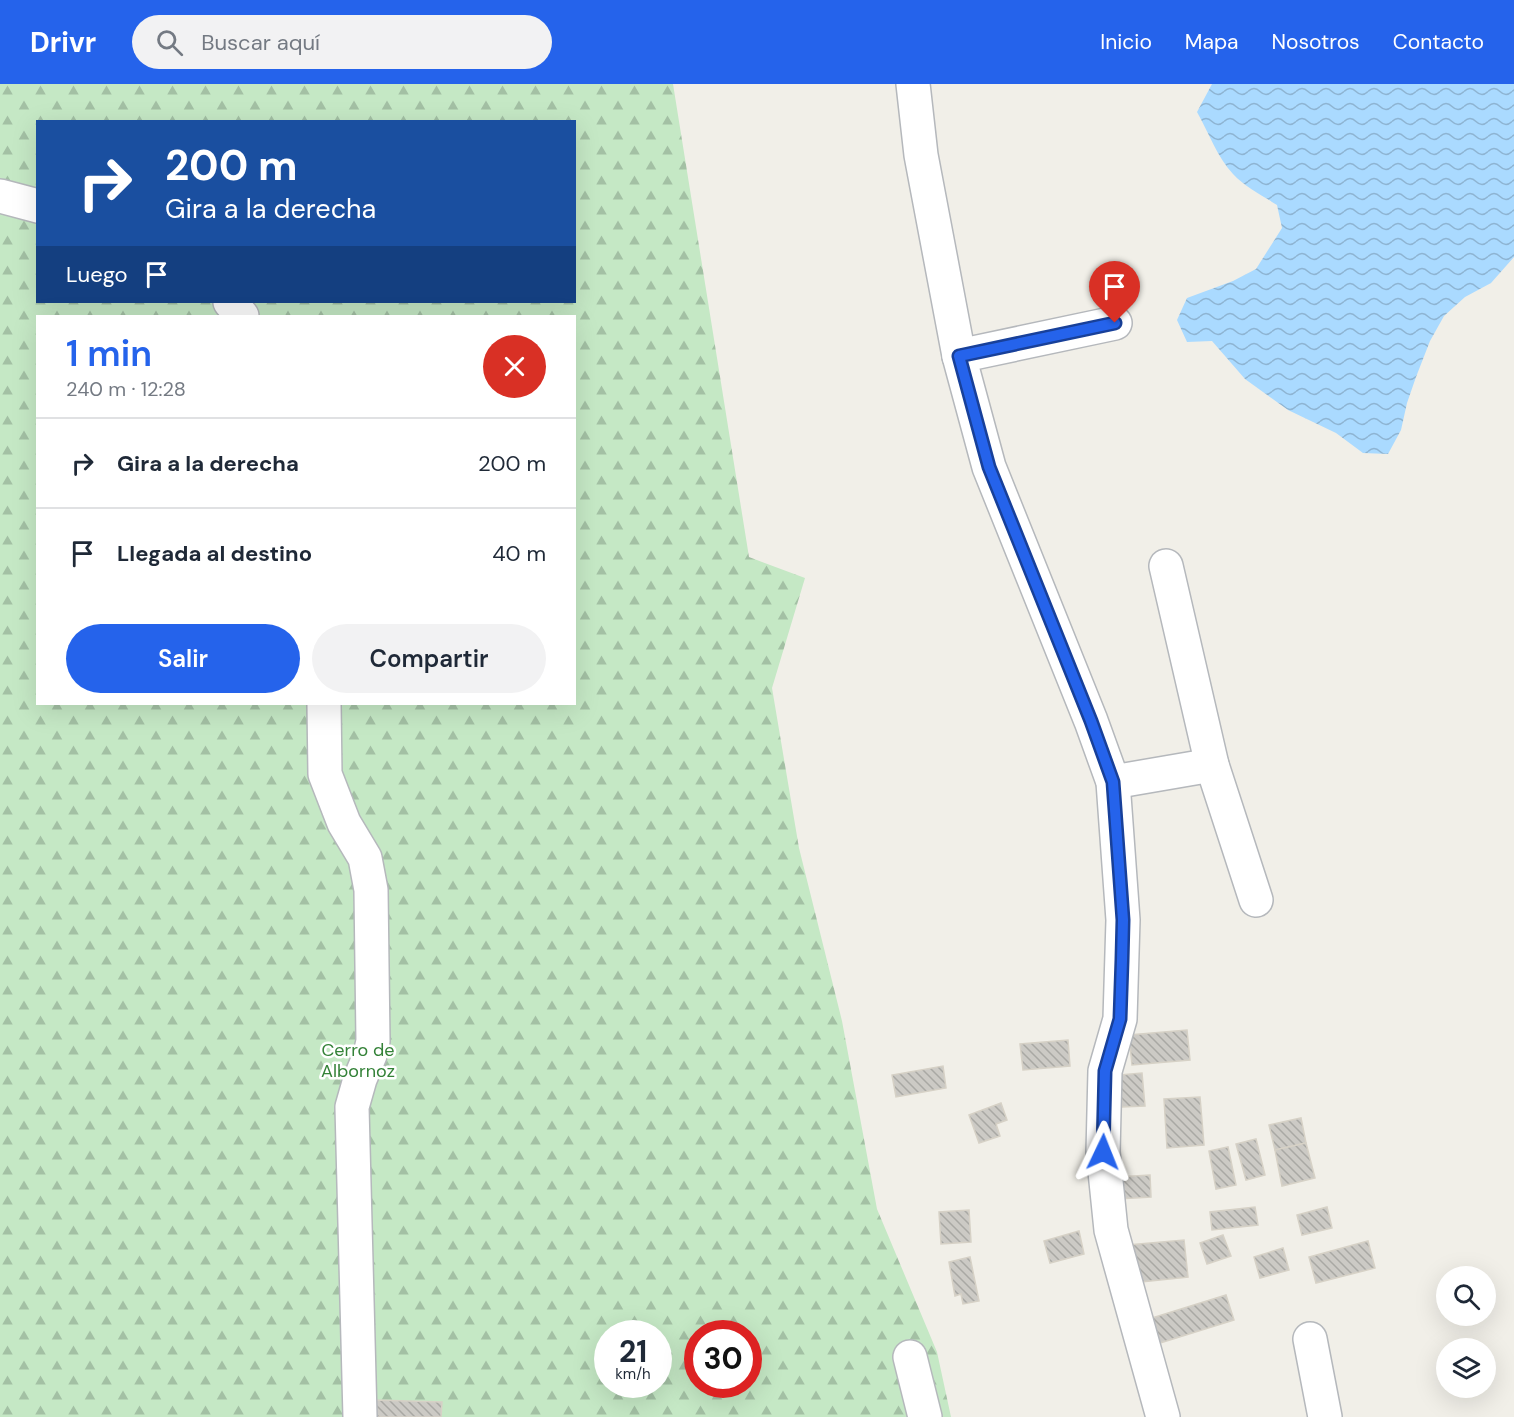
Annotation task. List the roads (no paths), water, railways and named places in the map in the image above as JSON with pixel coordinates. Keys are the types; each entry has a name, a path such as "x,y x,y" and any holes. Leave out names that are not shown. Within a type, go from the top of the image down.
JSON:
{"street":[{"path":"913,84 921,155 959,356 989,467 1087,710 1113,782 1123,920 1120,1019 1105,1071 1103,1152 1111,1230 1163,1417"},
{"path":"0,196 36,205"},
{"path":"231,303 241,315"},
{"path":"959,356 1115,323"},
{"path":"1166,566 1212,765 1256,900"},
{"path":"324,705 325,774 344,823 365,858 370,890 373,1041 352,1107 360,1417"},
{"path":"1113,782 1212,765"},
{"path":"1311,1339 1325,1417"},
{"path":"910,1358 925,1417"}],"water":[{"path":"1212,84 1514,84 1514,257 1491,283 1465,297 1444,316 1430,341 1407,403 1401,430 1388,454 1363,453 1336,433 1288,410 1245,379 1212,341 1187,342 1177,320 1187,298 1233,281 1256,269 1282,228 1277,205 1233,174 1218,152 1197,112"}],"park label":[{"name":"Cerro de Albornoz","path":"358,1060"}]}
